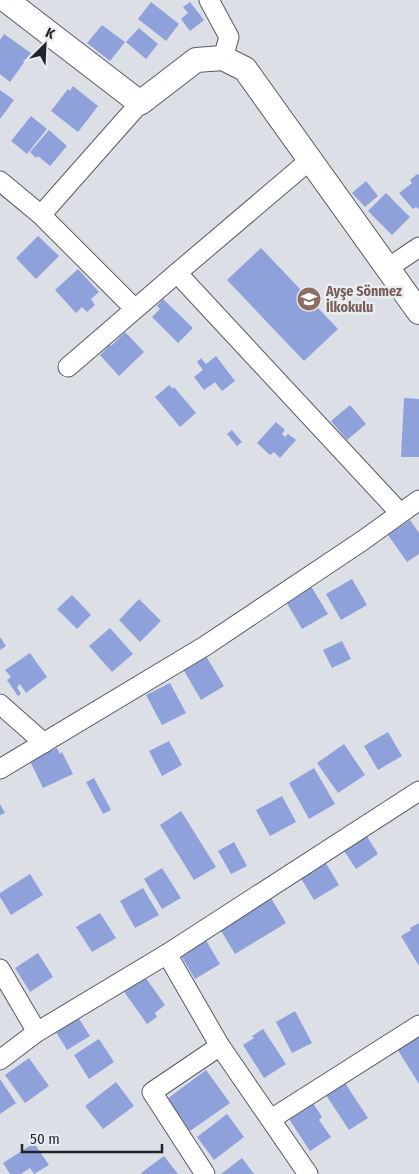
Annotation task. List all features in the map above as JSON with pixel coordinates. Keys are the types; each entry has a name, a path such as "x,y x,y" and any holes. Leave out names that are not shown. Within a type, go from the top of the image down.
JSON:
{"street":[{"path":"6,0 140,103"},
{"path":"209,0 230,37 223,58"},
{"path":"41,215 140,103 196,60 223,58 245,69 419,312"},
{"path":"68,367 310,160"},
{"path":"0,181 41,215 134,309"},
{"path":"388,268 419,247"},
{"path":"177,273 400,513"},
{"path":"0,769 205,646 362,541 419,500"},
{"path":"0,704 44,742"},
{"path":"0,1060 37,1032 167,954 419,790"},
{"path":"167,954 220,1046 308,1174"},
{"path":"0,968 37,1032"},
{"path":"271,1119 419,1025"},
{"path":"205,1174 152,1092 220,1046"}],"building":[{"path":"151,2 179,24 166,41 138,19"},
{"path":"190,2 204,20 190,31 181,19 188,13 183,7"},
{"path":"102,25 125,42 110,61 87,43"},
{"path":"139,28 158,44 146,59 126,42"},
{"path":"4,34 31,53 10,82 0,74 0,40"},
{"path":"73,86 98,106 78,132 51,111 68,89 70,91"},
{"path":"0,90 14,100 0,119"},
{"path":"31,116 47,129 27,154 11,141"},
{"path":"49,130 67,146 50,166 30,152"},
{"path":"417,174 419,175 419,209 416,207 413,209 399,193 412,183 410,180"},
{"path":"366,181 378,196 365,207 352,193"},
{"path":"386,193 410,217 392,235 368,211"},
{"path":"38,236 59,256 36,279 16,258"},
{"path":"261,248 338,329 304,361 227,280"},
{"path":"78,269 99,292 91,299 95,305 87,312 82,307 76,313 55,290"},
{"path":"163,299 193,328 178,343 152,317 160,309 157,306"},
{"path":"125,332 144,352 119,376 100,355 108,347 104,343 106,341 111,346"},
{"path":"216,356 235,381 222,391 215,382 204,390 194,377 203,370 197,362 201,358 206,364"},
{"path":"169,385 173,389 174,387 196,413 180,427 155,397"},
{"path":"404,398 419,399 419,457 401,457"},
{"path":"350,405 366,424 347,440 331,421"},
{"path":"276,422 285,430 282,434 285,437 288,434 296,440 280,458 274,452 270,455 257,443"},
{"path":"232,430 242,442 237,446 227,434"},
{"path":"410,520 419,533 419,554 407,562 388,535"},
{"path":"352,579 367,605 341,620 326,594"},
{"path":"309,583 328,614 302,629 284,598"},
{"path":"72,595 91,615 77,629 57,609"},
{"path":"139,599 161,621 140,642 119,620"},
{"path":"110,628 133,654 112,672 89,646"},
{"path":"0,637 6,646 0,650"},
{"path":"342,641 351,659 332,668 323,650"},
{"path":"30,653 47,677 26,693 20,684 17,687 21,694 18,696 7,680 11,677 5,670"},
{"path":"206,656 224,686 201,700 183,669"},
{"path":"170,683 186,713 162,725 146,695"},
{"path":"388,732 402,756 378,770 364,746"},
{"path":"169,741 182,765 162,776 149,751"},
{"path":"344,744 365,775 338,793 317,763"},
{"path":"57,748 60,754 62,752 73,774 43,788 30,761"},
{"path":"314,768 335,804 309,819 289,783"},
{"path":"94,778 111,810 103,814 86,782"},
{"path":"282,796 296,822 270,836 256,810"},
{"path":"0,804 5,813 0,815"},
{"path":"181,811 216,867 194,880 160,825"},
{"path":"363,830 378,854 356,869 340,845"},
{"path":"234,842 247,866 231,874 218,851"},
{"path":"324,860 339,885 314,900 299,875"},
{"path":"162,868 181,898 162,909 144,879"},
{"path":"30,874 43,895 11,915 0,897 0,893"},
{"path":"143,888 159,915 135,928 120,901"},
{"path":"271,898 286,923 235,954 220,929"},
{"path":"100,913 116,938 92,952 76,927"},
{"path":"419,923 419,966 401,936"},
{"path":"204,937 220,964 195,979 179,952"},
{"path":"38,953 53,977 30,992 15,968"},
{"path":"143,974 165,1005 155,1013 157,1017 147,1024 122,989"},
{"path":"295,1011 312,1043 292,1053 276,1022"},
{"path":"76,1014 90,1036 67,1050 53,1027"},
{"path":"263,1029 286,1064 264,1078 243,1045"},
{"path":"419,1032 419,1084 396,1047"},
{"path":"99,1039 114,1062 89,1079 74,1055"},
{"path":"29,1058 49,1086 25,1103 5,1075"},
{"path":"206,1070 230,1103 190,1131 167,1099"},
{"path":"0,1079 16,1103 0,1114"},
{"path":"343,1080 368,1118 349,1130 324,1092"},
{"path":"116,1082 134,1106 103,1129 85,1106"},
{"path":"311,1100 322,1117 319,1120 331,1137 310,1151 287,1116"},
{"path":"227,1114 244,1137 214,1160 197,1137"},
{"path":"34,1143 49,1165 34,1174 30,1168 21,1174 10,1174 3,1163"},
{"path":"164,1156 178,1174 141,1173"},
{"path":"242,1158 254,1174 221,1174"}],"place":[{"name":"Ayşe Sönmez İlkokulu","path":"309,299"}]}
